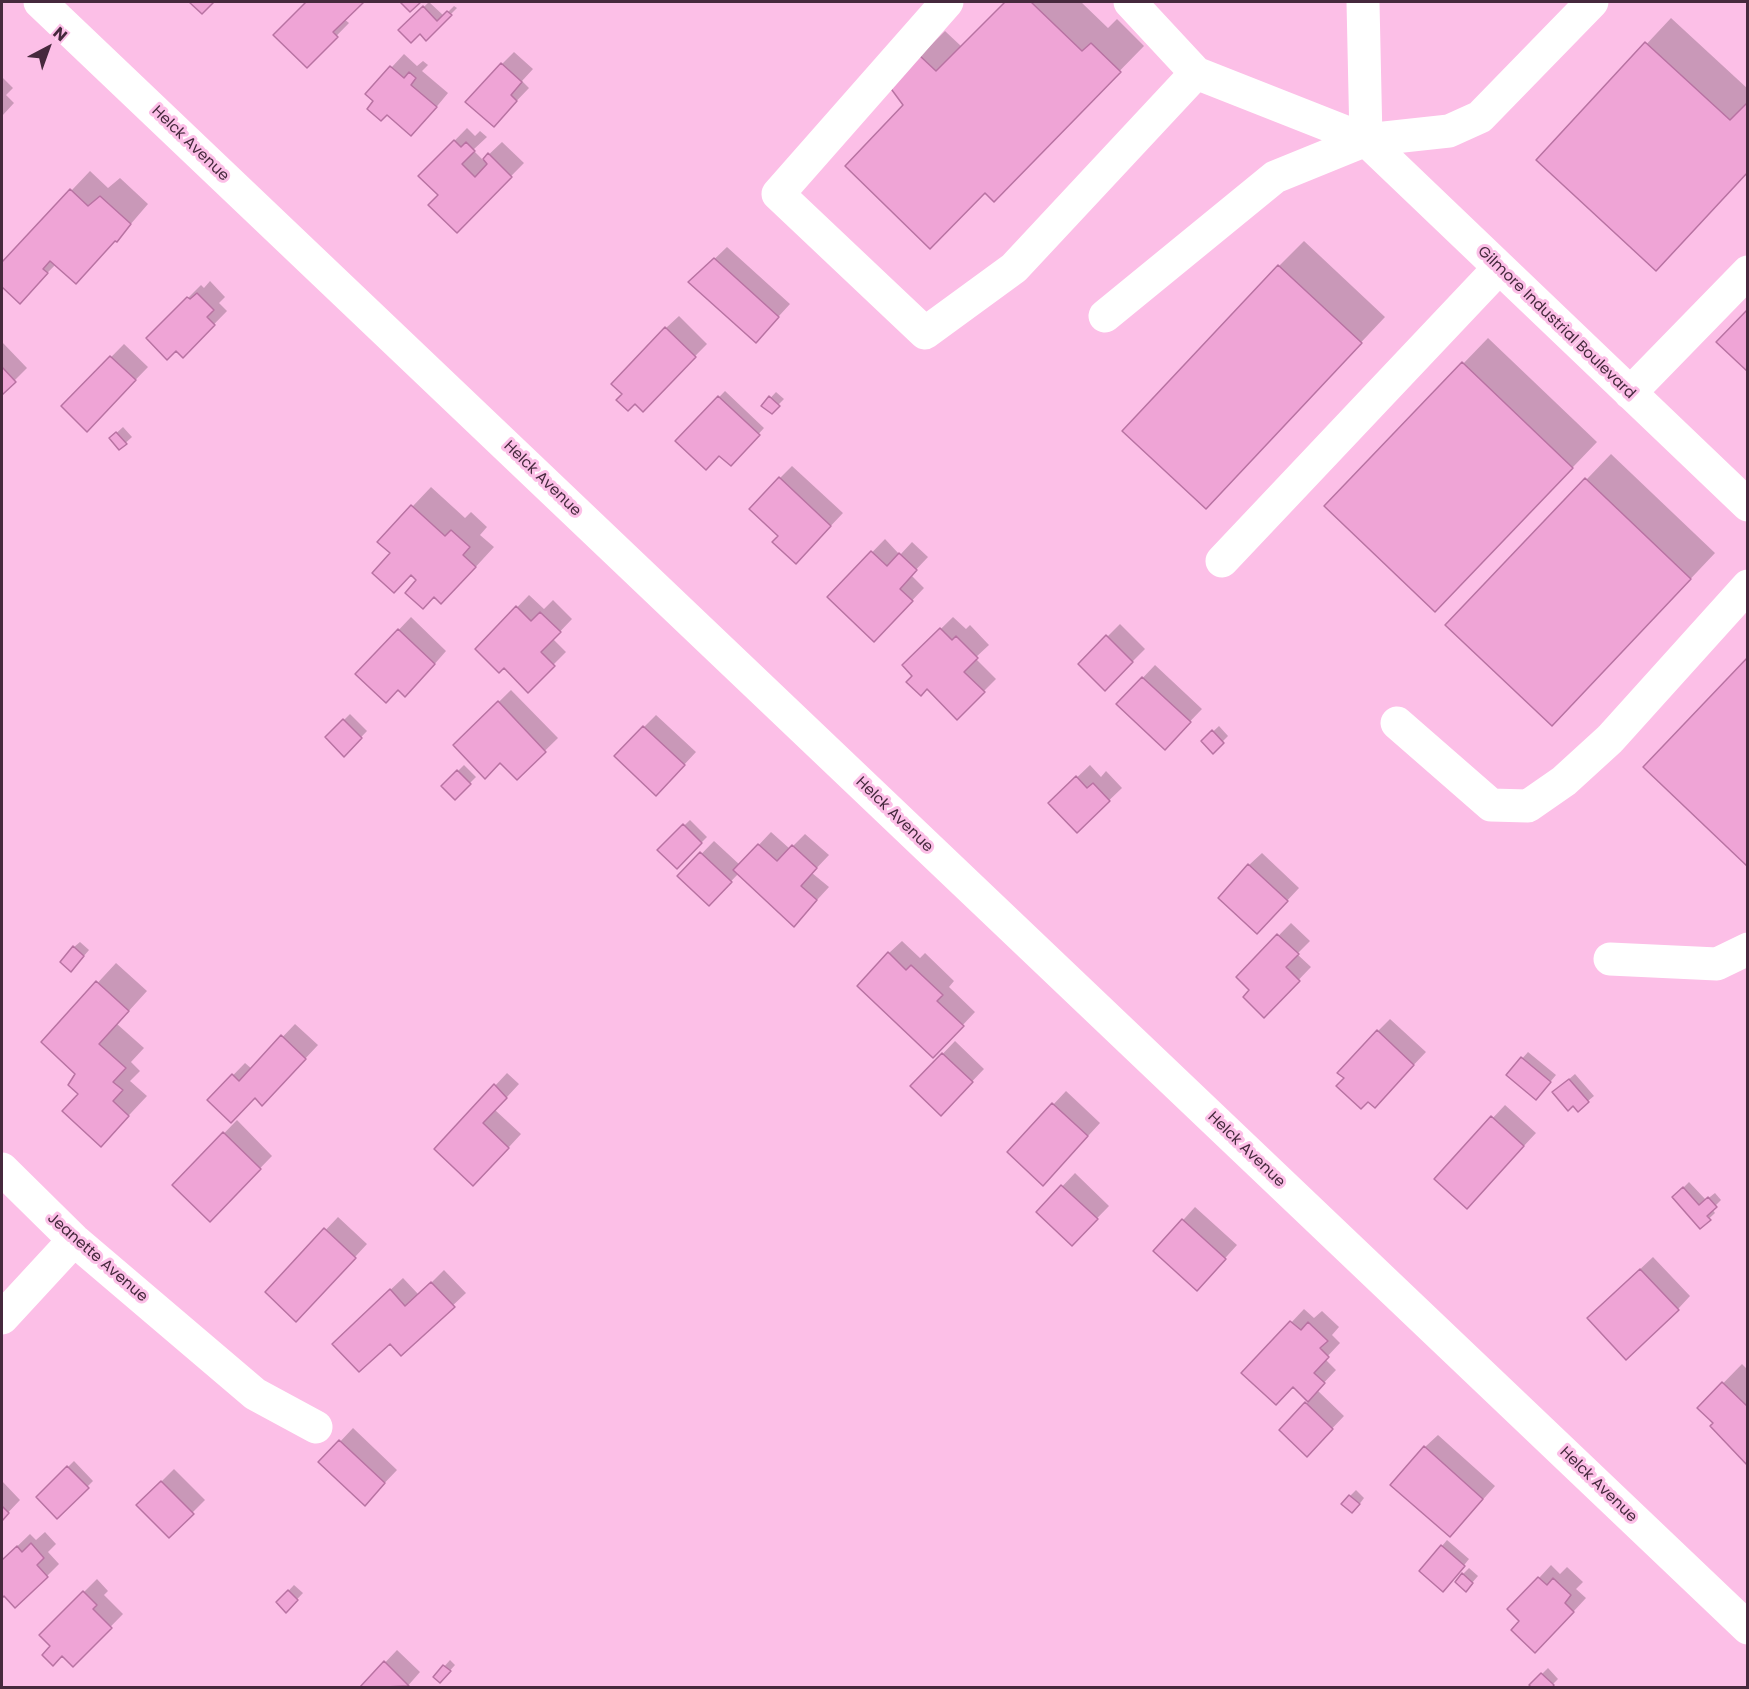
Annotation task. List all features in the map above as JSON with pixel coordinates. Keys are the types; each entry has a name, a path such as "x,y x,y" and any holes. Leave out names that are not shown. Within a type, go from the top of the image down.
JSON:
{"street":[{"name":"Helck Avenue","path":"40,2 1748,1628"},
{"path":"947,2 778,194 925,333 1014,268 1196,73"},
{"path":"1130,2 1196,73 1366,140"},
{"path":"1363,2 1366,140"},
{"path":"1105,316 1275,177 1366,140 1449,131 1480,117 1592,2"},
{"name":"Gilmore Industrial Boulevard","path":"1366,140 1748,505"},
{"path":"1222,561 1498,268"},
{"path":"1630,393 1748,272"},
{"path":"1397,723 1491,805 1528,806 1564,781 1610,739 1748,586"},
{"path":"1610,959 1717,964 1748,948"},
{"name":"Jeanette Avenue","path":"2,1169 74,1240 255,1394 316,1427"},
{"path":"2,1318 74,1240"}],"building":[{"path":"189,2 214,2 202,14"},
{"path":"306,2 364,2 333,32 338,37 307,68 273,35"},
{"path":"400,2 421,2 410,12"},
{"path":"1005,2 1031,2 1082,51 1091,43 1121,72 994,202 985,193 930,249 845,166 903,105 889,86 919,55 936,71"},
{"path":"423,6 437,21 447,11 452,15 426,41 420,34 411,43 398,30"},
{"path":"1645,42 1730,120 1748,102 1748,172 1656,271 1536,160"},
{"path":"501,63 522,82 511,95 517,101 494,127 465,102"},
{"path":"390,66 404,78 409,72 416,78 411,85 437,107 411,136 387,115 381,121 367,109 373,101 365,94"},
{"path":"454,140 461,147 466,142 475,151 462,164 475,177 487,164 483,159 488,153 512,177 457,233 428,205 438,195 418,176"},
{"path":"70,189 88,206 100,196 131,224 117,242 115,241 76,284 50,261 43,269 48,273 20,304 2,287 2,262"},
{"path":"714,258 779,317 756,343 688,282"},
{"path":"1278,265 1362,343 1206,509 1122,431"},
{"path":"197,293 214,310 207,317 215,325 183,358 176,351 167,360 146,338 187,297 190,299"},
{"path":"1748,309 1748,372 1716,342"},
{"path":"665,327 696,357 643,412 635,404 628,411 616,400 622,394 611,384"},
{"path":"110,356 136,380 87,432 61,406"},
{"path":"1462,362 1573,468 1435,612 1324,506"},
{"path":"2,367 16,382 2,395"},
{"path":"718,396 760,435 731,466 719,456 706,470 675,441"},
{"path":"769,396 780,406 772,414 761,406"},
{"path":"116,432 127,444 119,450 109,438"},
{"path":"779,477 831,526 796,564 772,542 778,536 749,509"},
{"path":"1585,478 1691,579 1552,726 1445,625"},
{"path":"411,505 445,536 451,530 470,547 463,555 476,567 441,604 434,597 423,609 405,593 416,580 411,575 394,593 372,573 390,553 377,542"},
{"path":"871,551 887,566 899,553 917,570 900,589 913,601 874,642 827,597"},
{"path":"516,606 531,621 540,612 561,632 541,652 555,666 528,693 504,668 499,673 475,649"},
{"path":"940,628 952,640 956,636 978,658 964,672 985,692 957,720 927,689 921,696 906,682 912,676 902,665"},
{"path":"398,629 435,664 405,697 398,690 386,703 355,674"},
{"path":"1106,635 1133,662 1105,691 1078,664"},
{"path":"1748,657 1748,867 1643,767"},
{"path":"1142,677 1191,722 1165,750 1116,704"},
{"path":"498,701 546,752 517,780 500,763 485,779 453,745"},
{"path":"343,719 362,738 344,757 325,737"},
{"path":"643,726 685,765 656,796 614,756"},
{"path":"1212,730 1224,743 1213,754 1201,741"},
{"path":"457,770 471,784 455,800 441,786"},
{"path":"1076,776 1087,788 1093,783 1110,801 1077,833 1048,803"},
{"path":"683,824 702,843 677,869 657,850"},
{"path":"758,844 777,861 792,845 817,868 801,886 817,900 794,927 733,870"},
{"path":"700,852 732,882 709,906 677,876"},
{"path":"1248,864 1288,901 1257,934 1218,898"},
{"path":"1277,934 1299,954 1286,967 1300,981 1264,1018 1243,997 1249,990 1236,977"},
{"path":"73,946 84,956 71,972 60,962"},
{"path":"888,952 906,970 911,965 943,995 937,1001 964,1026 933,1058 857,986"},
{"path":"96,981 129,1011 99,1044 126,1068 113,1082 123,1090 113,1101 129,1116 101,1147 62,1111 78,1094 68,1085 75,1074 41,1042"},
{"path":"1377,1030 1414,1065 1375,1108 1368,1102 1361,1109 1336,1086 1344,1078 1337,1073"},
{"path":"281,1035 306,1059 262,1106 255,1098 231,1123 207,1100 232,1074 239,1081"},
{"path":"942,1053 973,1082 941,1116 910,1086"},
{"path":"1521,1057 1551,1082 1536,1100 1506,1075"},
{"path":"1569,1079 1589,1102 1578,1112 1573,1106 1568,1111 1552,1092"},
{"path":"494,1084 507,1098 483,1123 509,1148 473,1186 434,1149"},
{"path":"1052,1103 1088,1136 1043,1186 1007,1152"},
{"path":"1491,1116 1524,1146 1467,1209 1434,1179"},
{"path":"223,1132 261,1169 210,1222 172,1185"},
{"path":"1061,1185 1098,1219 1072,1246 1036,1212"},
{"path":"1683,1187 1699,1205 1708,1197 1717,1207 1707,1216 1711,1220 1700,1229 1672,1197"},
{"path":"1182,1219 1226,1259 1197,1291 1153,1251"},
{"path":"324,1228 356,1258 296,1322 265,1292"},
{"path":"1640,1269 1679,1310 1626,1360 1587,1318"},
{"path":"431,1282 455,1307 401,1356 390,1344 359,1372 332,1344 390,1289 405,1306"},
{"path":"1290,1321 1301,1330 1308,1322 1328,1341 1320,1348 1329,1357 1314,1373 1325,1383 1308,1402 1293,1387 1276,1405 1241,1373"},
{"path":"1722,1382 1748,1407 1748,1466 1710,1426 1713,1423 1697,1408"},
{"path":"1305,1402 1333,1429 1307,1457 1279,1430"},
{"path":"339,1440 385,1483 365,1506 318,1462"},
{"path":"1424,1446 1483,1499 1450,1537 1390,1485"},
{"path":"67,1466 89,1488 57,1519 36,1497"},
{"path":"161,1481 194,1514 169,1538 136,1505"},
{"path":"1349,1495 1360,1504 1352,1513 1341,1504"},
{"path":"2,1506 9,1513 2,1521"},
{"path":"31,1543 44,1558 37,1565 48,1577 15,1608 4,1596 2,1598 2,1560 17,1546 22,1552"},
{"path":"1441,1545 1465,1566 1443,1592 1419,1571"},
{"path":"1462,1573 1473,1583 1466,1592 1455,1582"},
{"path":"1538,1577 1547,1585 1553,1578 1571,1595 1565,1603 1574,1612 1535,1653 1511,1630 1519,1621 1507,1609"},
{"path":"288,1590 298,1600 286,1613 276,1602"},
{"path":"83,1591 97,1605 93,1609 112,1628 73,1667 62,1656 53,1666 42,1655 50,1646 39,1635"},
{"path":"384,1661 409,1686 359,1688"},
{"path":"443,1665 451,1671 440,1683 433,1677"},
{"path":"1541,1673 1554,1685 1552,1688 1532,1688 1529,1685"}]}
